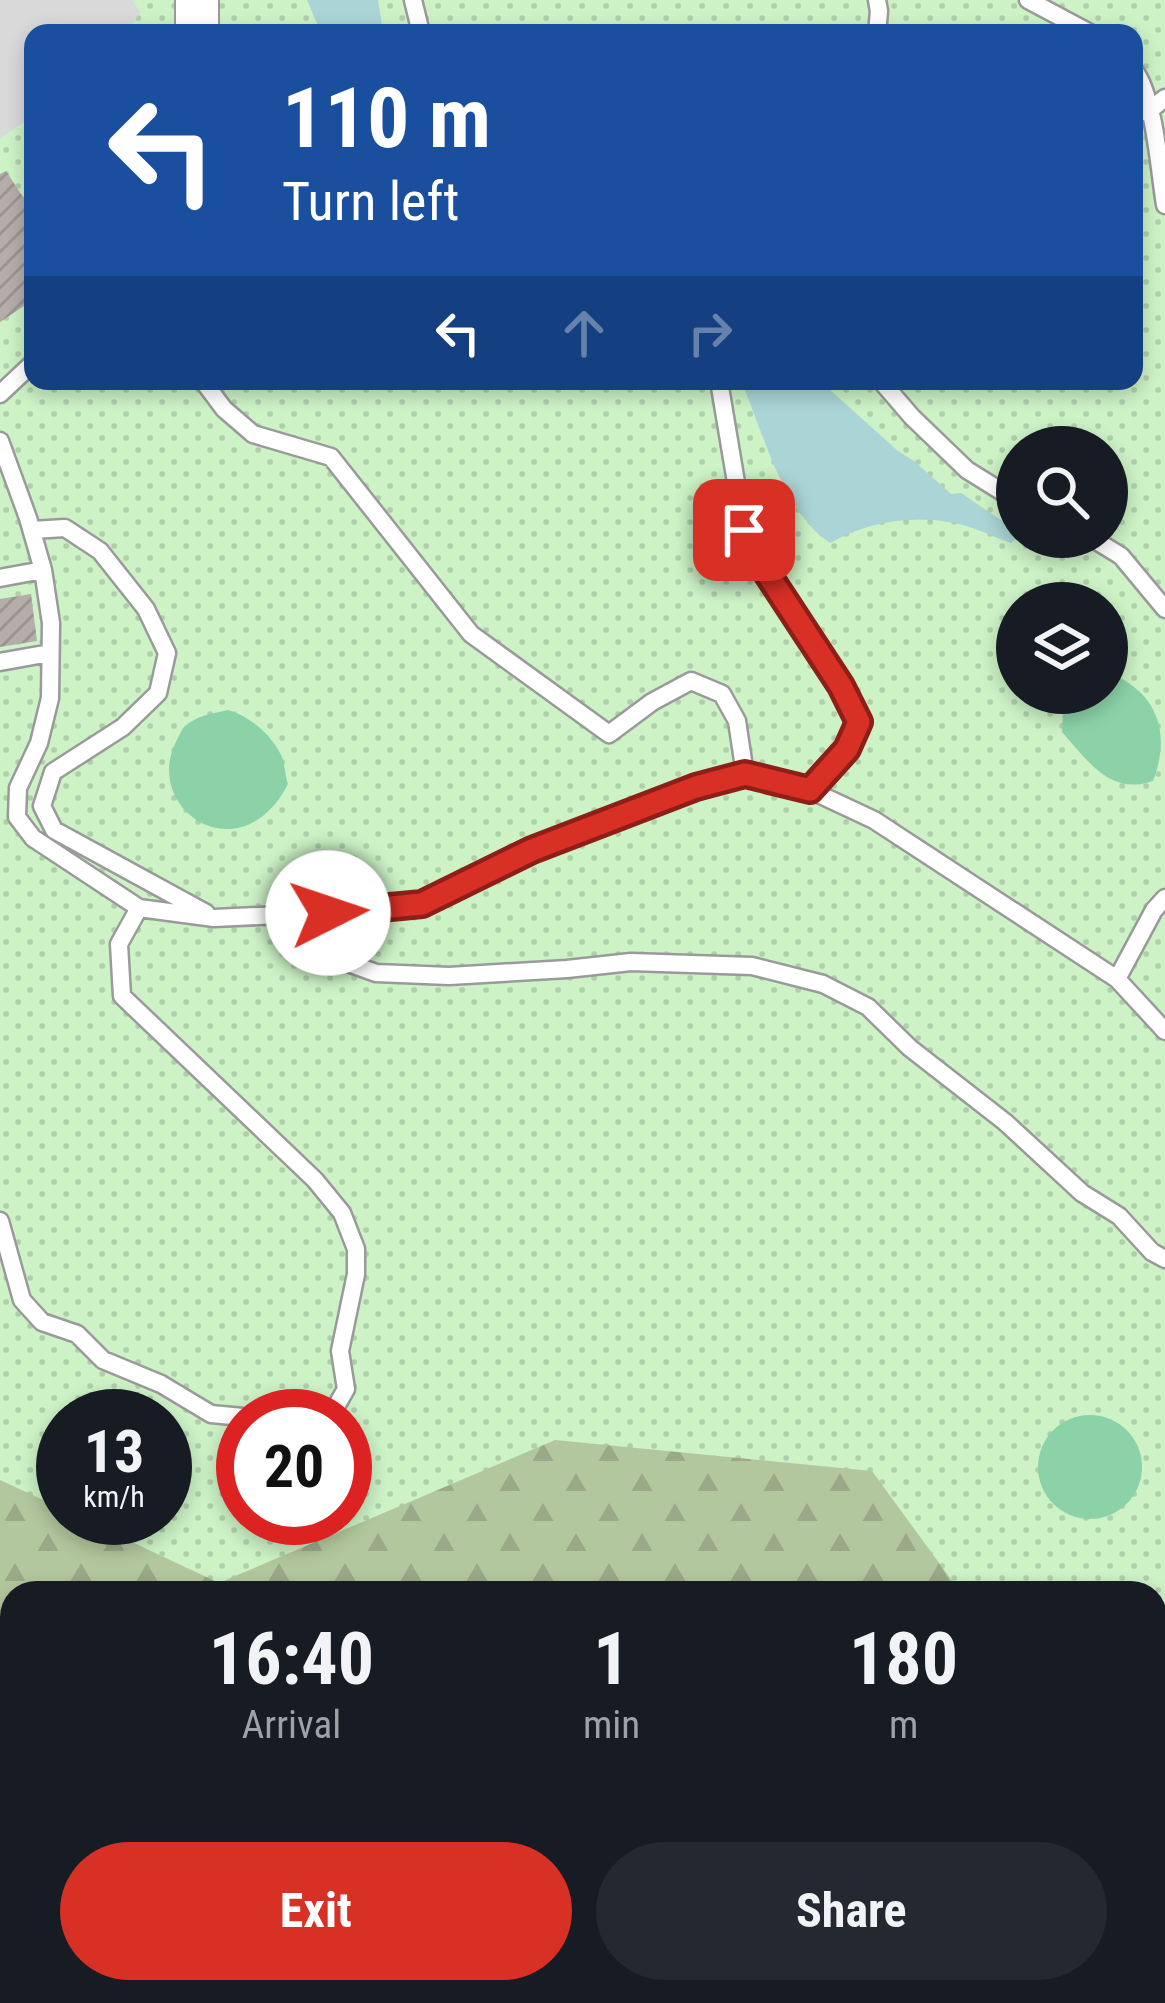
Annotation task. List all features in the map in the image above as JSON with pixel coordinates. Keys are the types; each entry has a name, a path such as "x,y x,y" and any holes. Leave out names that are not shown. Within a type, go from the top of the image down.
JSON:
{"lane":[{"path":"1028,0 1073,24"},
{"path":"1143,116 1165,205"},
{"path":"0,394 24,371"},
{"path":"210,390 253,434 332,457 471,634 609,734 691,681 722,694 737,721 745,774"},
{"path":"721,390 744,530 753,552 841,686 859,722 847,749 810,790"},
{"path":"889,390 967,470 996,488"},
{"path":"0,441 44,571 51,623 50,698 39,743 19,788 17,817 33,838 139,908 214,918 422,904 532,850 696,787 745,774 810,790 874,820 1117,979 1165,1031"},
{"path":"32,530 65,528 100,551 146,609 167,653 158,693 123,727 53,772 42,806 54,830 214,918"},
{"path":"1123,558 1165,609"},
{"path":"0,578 44,571"},
{"path":"0,662 50,653"},
{"path":"1117,979 1165,898"},
{"path":"139,908 119,944 122,996 315,1180 342,1214 356,1249 356,1274 340,1351 346,1389"},
{"path":"287,915 350,964 376,973 449,976 631,962 752,966 824,984 868,1007 910,1048 1004,1122 1082,1193 1119,1216 1152,1252 1165,1259"},
{"path":"0,1221 22,1300 42,1322 76,1334 103,1360 216,1414"}],"green space":[{"path":"0,0 1165,0 1165,1581 952,1581 872,1471 555,1440 372,1518 372,1389 216,1389 216,1545 308,1545 215,1581 138,1545 192,1545 192,1389 36,1389 36,1497 0,1480"},
{"path":"1128,684 1149,703 1159,723 1160,757 1153,781 1124,784 1112,780 1062,732 1063,714 1128,714"},
{"path":"228,710 251,721 271,740 282,758 288,784 268,811 246,826 223,829 202,823 185,810 173,791 169,769 184,727"},
{"path":"495,1199 1027,1581 0,1581 0,1322 45,1389 36,1389 36,1545 192,1545 192,1518 216,1518 216,1545 372,1545 372,1461"},
{"path":"1090,1415 1110,1419 1127,1430 1138,1447 1142,1467 1138,1487 1127,1504 1110,1515 1090,1519 1070,1515 1053,1504 1042,1487 1038,1467 1042,1447 1053,1430 1070,1419"}],"shaded area":[{"path":"0,0 132,0 140,12 133,24 24,24 24,122 0,138"}],"water":[{"path":"307,0 378,0 382,24 317,24"},
{"path":"744,390 830,390 951,494 961,493 996,517 996,537 957,523 902,520 858,530 830,543 813,529 786,491"}],"building":[{"path":"6,171 24,196 24,306 0,322 0,174"},
{"path":"31,594 37,641 0,647 0,599"}],"route":[{"path":"328,913 422,904 532,850 696,787 745,774 810,790 847,749 859,722 744,530"}]}
